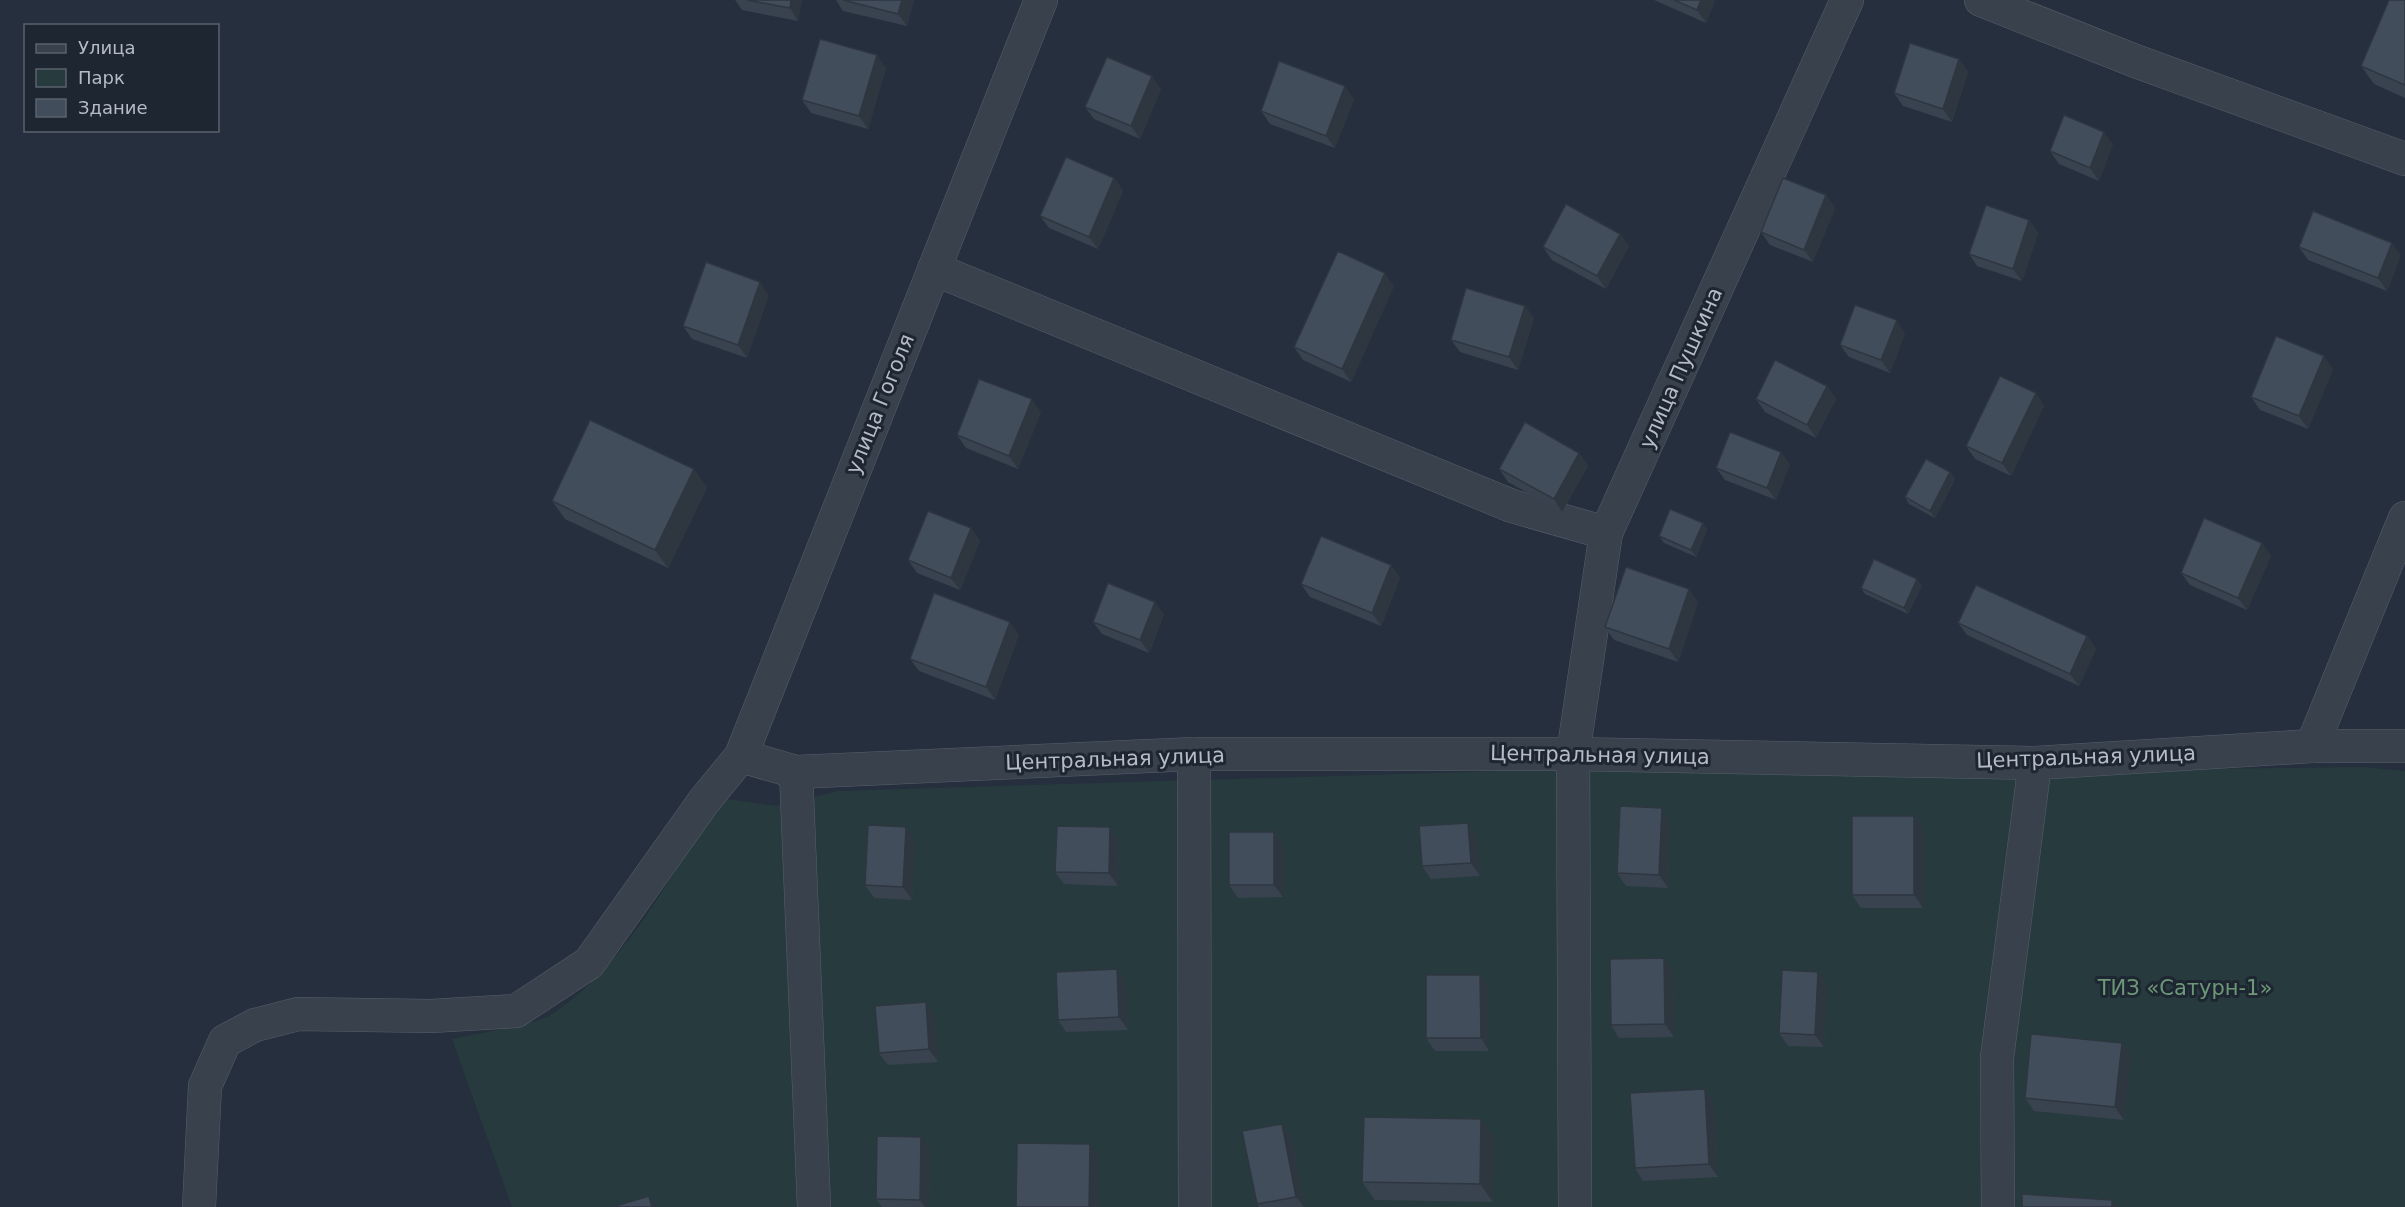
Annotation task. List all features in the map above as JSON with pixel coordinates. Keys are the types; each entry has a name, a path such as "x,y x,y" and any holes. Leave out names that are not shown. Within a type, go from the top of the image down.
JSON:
{"street":[{"name":"улица Гоголя","path":"199,1207 205,1086 225,1041 255,1025 298,1014 430,1016 516,1011 589,963 704,801 741,756 1041,0"},
{"name":"улица Пушкина","path":"1575,1207 1573,754 1606,533 1847,0"},
{"path":"1981,0 2138,62 2405,159"},
{"path":"934,269 1512,506 1606,533"},
{"path":"2312,746 2405,518"},
{"name":"Центральная улица","path":"796,772 1194,754 1573,754 2035,763 2312,746 2405,746"},
{"path":"1194,754 1195,1207"},
{"path":"741,756 796,772 814,1207"},
{"path":"1998,1207 1997,1058 2035,763"}],"green space":[{"name":"ТИЗ «Сатурн-1»","path":"2362,767 2405,771 2405,1207 512,1207 452,1039 541,1019 549,1016 576,996 601,973 624,946 645,917 720,798 777,806 838,791 1532,770 1940,772"}],"building":[{"path":"747,0 791,0 790,8"},
{"path":"843,0 902,0 898,14"},
{"path":"1674,0 1701,0 1697,10"},
{"path":"2389,0 2405,0 2405,85 2361,66"},
{"path":"820,39 877,55 859,116 802,100"},
{"path":"1910,43 1959,59 1943,109 1894,93"},
{"path":"1107,57 1152,76 1131,126 1085,107"},
{"path":"1279,61 1345,86 1326,136 1261,111"},
{"path":"2064,115 2104,132 2090,168 2050,151"},
{"path":"1066,157 1114,178 1089,237 1040,216"},
{"path":"1783,178 1826,195 1804,250 1761,232"},
{"path":"1566,204 1620,234 1597,276 1543,247"},
{"path":"1986,205 2029,220 2013,269 1969,254"},
{"path":"2313,211 2392,243 2378,278 2299,247"},
{"path":"1338,251 1385,273 1342,369 1294,347"},
{"path":"706,262 760,282 738,345 683,326"},
{"path":"1466,288 1525,306 1509,357 1451,340"},
{"path":"1855,305 1897,320 1881,360 1840,345"},
{"path":"2276,336 2324,356 2299,416 2251,397"},
{"path":"1775,360 1827,386 1807,425 1756,399"},
{"path":"2000,376 2036,393 2002,463 1966,446"},
{"path":"979,379 1032,399 1009,456 957,435"},
{"path":"590,420 694,469 655,550 552,501"},
{"path":"1525,422 1579,453 1554,499 1499,469"},
{"path":"1730,432 1781,452 1767,488 1716,468"},
{"path":"1926,459 1950,472 1930,511 1905,497"},
{"path":"1670,509 1703,523 1691,550 1659,536"},
{"path":"928,511 971,528 951,578 908,560"},
{"path":"2204,518 2262,543 2238,598 2181,573"},
{"path":"1321,536 1391,565 1372,613 1301,584"},
{"path":"1874,559 1917,579 1904,608 1861,588"},
{"path":"1626,567 1689,589 1669,649 1605,627"},
{"path":"1108,583 1155,602 1140,640 1093,622"},
{"path":"1976,585 2087,636 2070,674 1958,623"},
{"path":"934,593 1010,622 986,687 910,659"},
{"path":"1620,806 1662,808 1659,875 1617,873"},
{"path":"1852,816 1914,816 1914,895 1852,895"},
{"path":"1468,823 1471,863 1422,866 1419,826"},
{"path":"868,825 906,827 903,887 865,885"},
{"path":"1057,826 1110,827 1109,873 1055,872"},
{"path":"1229,832 1274,832 1274,885 1229,885"},
{"path":"1664,958 1665,1024 1611,1025 1610,959"},
{"path":"1117,969 1119,1017 1058,1020 1056,972"},
{"path":"1782,970 1818,972 1815,1035 1779,1033"},
{"path":"1426,975 1480,975 1481,1038 1426,1038"},
{"path":"926,1002 929,1049 879,1053 875,1006"},
{"path":"2031,1034 2122,1043 2115,1107 2025,1098"},
{"path":"1705,1089 1709,1164 1635,1168 1630,1093"},
{"path":"1364,1117 1481,1119 1480,1184 1362,1182"},
{"path":"1282,1124 1296,1197 1257,1204 1242,1131"},
{"path":"877,1136 921,1137 920,1200 876,1199"},
{"path":"1017,1143 1090,1144 1089,1207 1016,1207"},
{"path":"2022,1194 2112,1200 2112,1207 2022,1207"},
{"path":"649,1196 652,1207 612,1207"}]}
